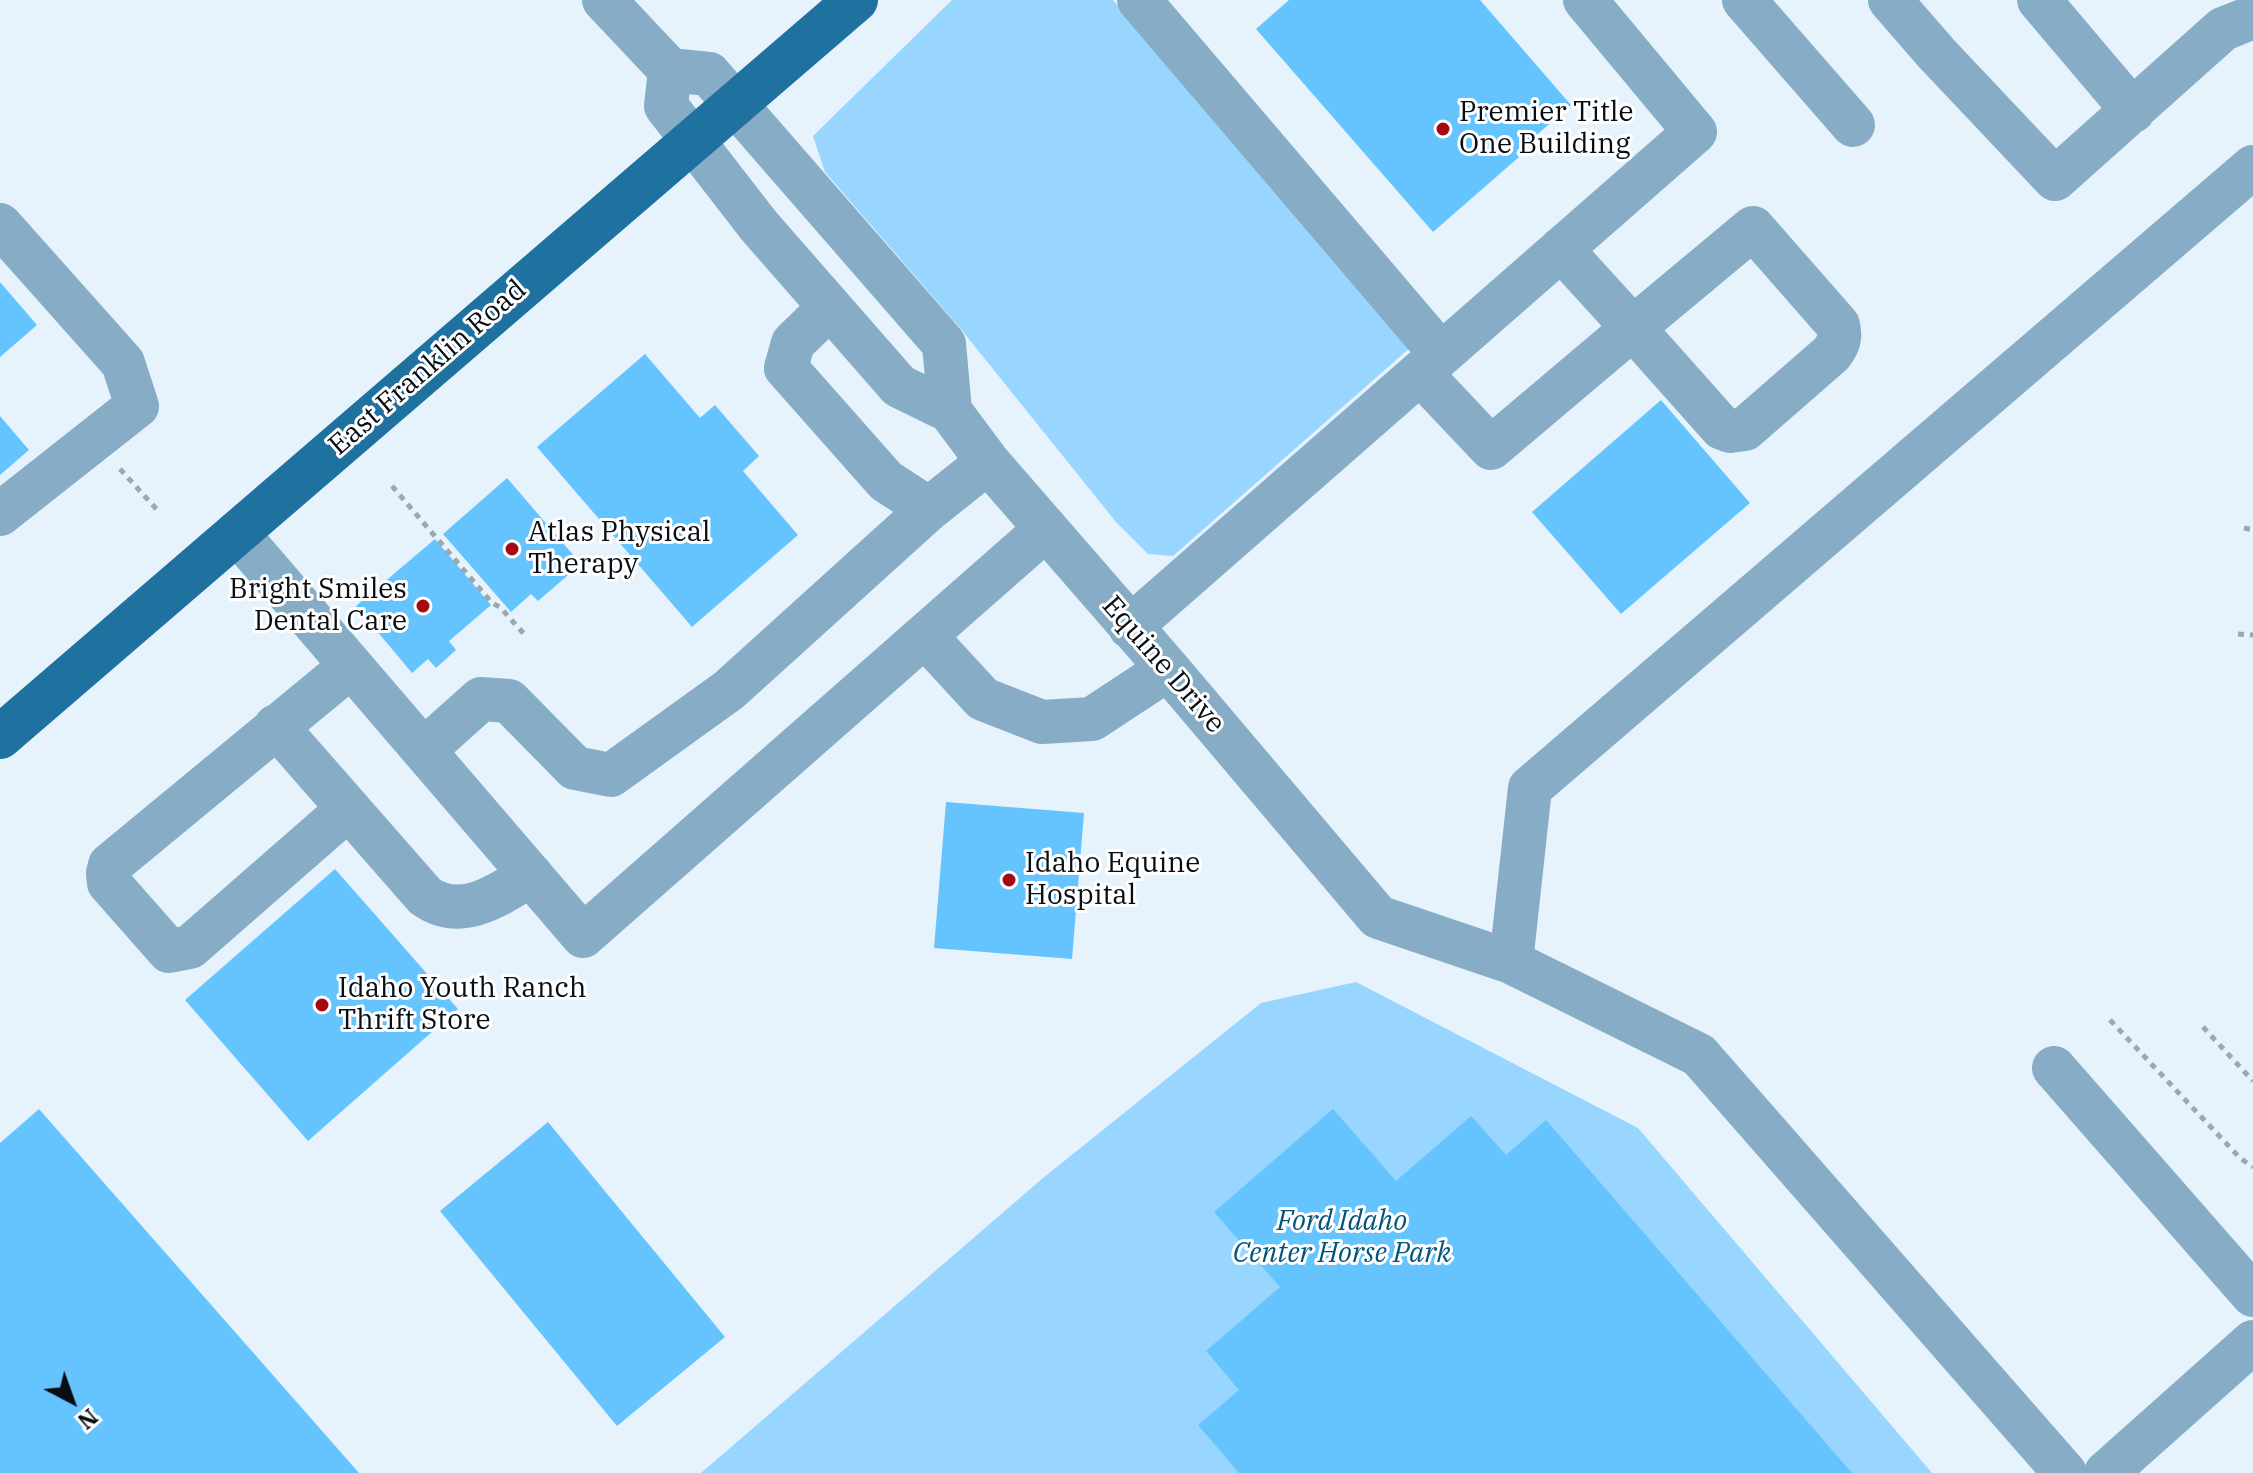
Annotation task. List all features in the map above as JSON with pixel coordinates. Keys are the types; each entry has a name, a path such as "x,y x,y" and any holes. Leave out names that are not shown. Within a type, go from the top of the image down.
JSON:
{"main road":[{"name":"East Franklin Road","path":"0,737 856,0"}],"street":[{"path":"604,0 670,70 709,74 944,344 950,411"},
{"path":"1139,0 1431,364 1491,448 1633,328 1753,228 1838,325 1838,344 1831,354 1745,429 1730,431 1722,428 1633,328 1561,249"},
{"path":"1130,627 1695,132 1585,0"},
{"path":"1744,0 1853,125"},
{"path":"1890,0 2055,179 2133,111 2225,15"},
{"path":"2039,0 2133,111"},
{"name":"Equine Drive","path":"670,70 666,106 759,226 899,386 950,411 988,462 1378,917 1511,962"},
{"path":"2065,1473 1699,1055 1511,962 1530,788 2253,167"},
{"path":"0,225 123,363 137,406 0,514"},
{"path":"830,307 793,343 786,368 886,481 929,509"},
{"path":"424,750 481,699 509,701 575,768 611,775 729,690 929,509 988,462"},
{"path":"237,533 583,936 1046,529"},
{"path":"925,636 983,699 1042,722 1092,719 1168,669"},
{"path":"348,809 190,947 169,951 109,883 110,865 351,666"},
{"path":"276,726 425,896 438,905 453,907 490,900 531,875"},
{"path":"2054,1068 2253,1295"},
{"path":"2106,1473 2253,1342"}],"path":[{"path":"94,440 160,513"},
{"path":"392,486 492,603 500,607 524,634"},
{"path":"2244,528 2253,530"},
{"path":"2238,634 2253,635"},
{"path":"2110,1020 2240,1158 2253,1167"},
{"path":"2203,1027 2253,1081"}],"green space":[{"path":"952,0 1113,0 1412,346 1173,556 1148,554 1116,522 960,328 825,172 813,136"},
{"name":"Ford Idaho Center Horse Park","path":"1356,982 1638,1128 1932,1473 701,1473 1043,1178 1261,1003"}],"building":[{"name":"Premier Title One Building","path":"1289,0 1480,0 1571,105 1516,153 1519,157 1433,232 1256,29"},
{"path":"0,282 37,325 0,357"},
{"path":"645,354 700,418 715,405 759,456 743,471 798,535 692,627 537,447"},
{"path":"1661,400 1750,503 1621,614 1532,512"},
{"path":"0,416 29,450 0,475"},
{"name":"Atlas Physical Therapy","path":"507,478 581,564 538,601 531,594 511,612 443,534"},
{"name":"Bright Smiles Dental Care","path":"435,539 491,605 449,641 456,650 436,668 428,659 412,673 356,606"},
{"name":"Idaho Equine Hospital","path":"946,802 1084,813 1072,959 934,948"},
{"name":"Idaho Youth Ranch Thrift Store","path":"335,869 458,1009 308,1141 185,1000"},
{"path":"39,1109 359,1473 0,1473 0,1143"},
{"path":"1333,1109 1396,1181 1471,1116 1506,1155 1546,1120 1852,1473 1239,1473 1198,1425 1239,1390 1206,1351 1280,1287 1214,1212"},
{"path":"548,1122 725,1337 617,1426 440,1211"}],"place":[{"name":"Premier Title One Building","path":"1443,129"},
{"name":"Atlas Physical Therapy","path":"512,549"},
{"name":"Bright Smiles Dental Care","path":"423,606"},
{"name":"Idaho Equine Hospital","path":"1009,880"},
{"name":"Idaho Youth Ranch Thrift Store","path":"322,1005"}]}
